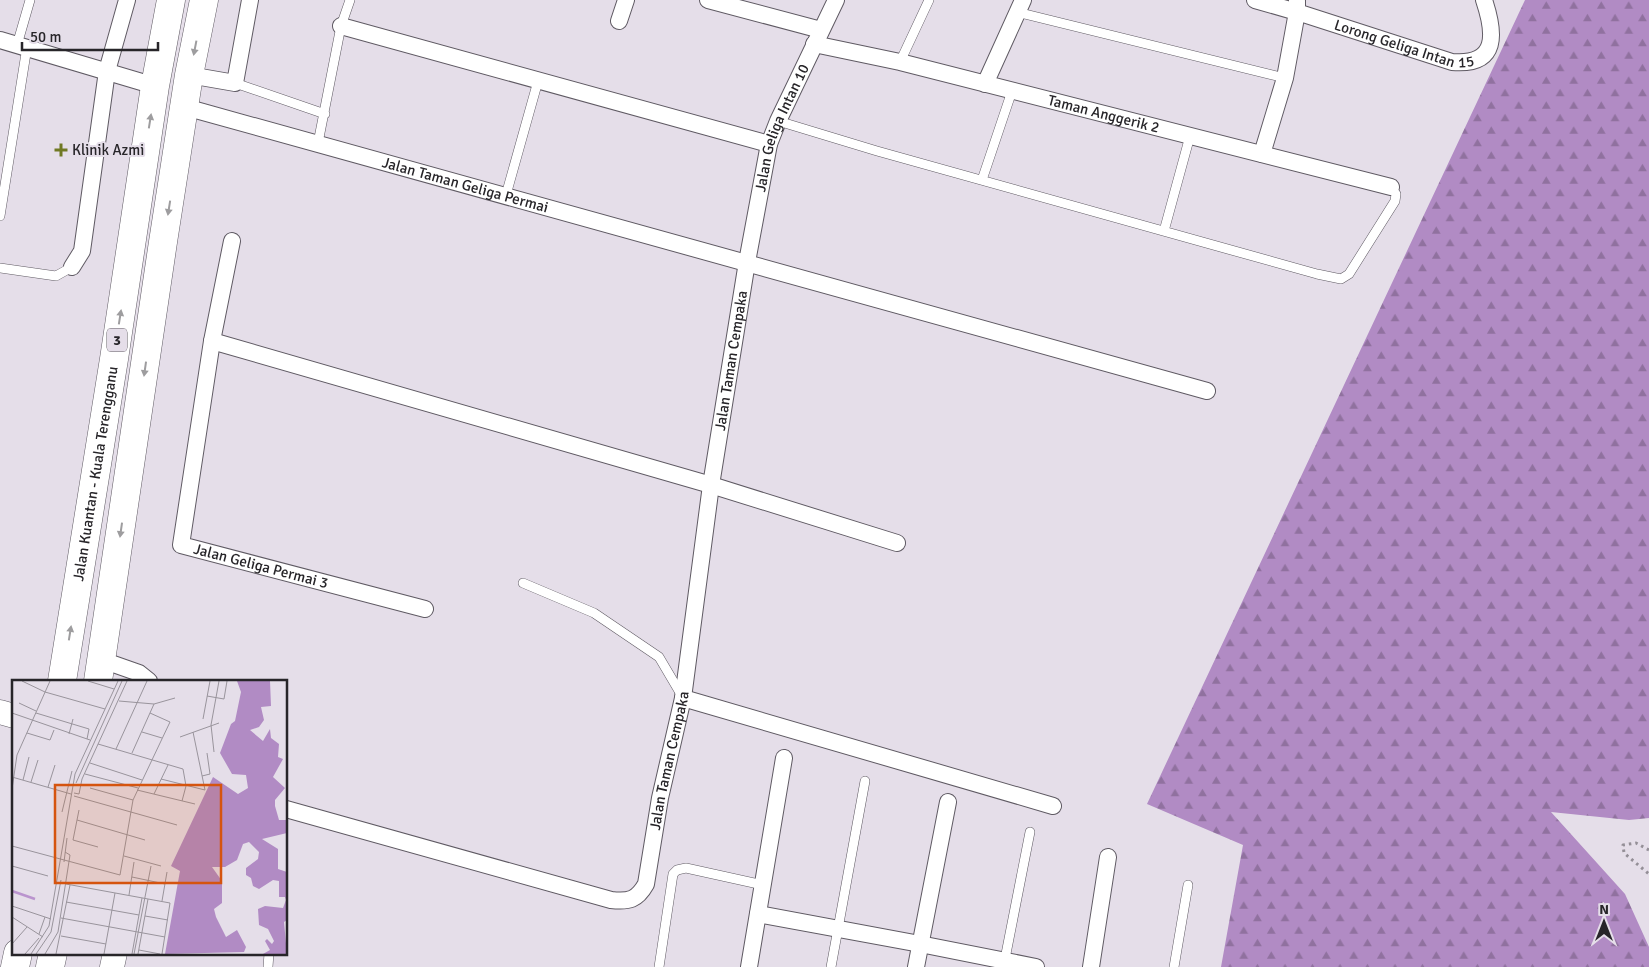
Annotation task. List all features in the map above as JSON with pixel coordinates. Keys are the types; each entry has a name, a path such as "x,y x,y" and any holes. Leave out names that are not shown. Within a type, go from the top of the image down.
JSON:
{"highway":[{"name":"Jalan Kuantan - Kuala Terengganu","path":"62,680 114,359 155,86 171,0"},
{"name":"3","path":"100,670 163,242 189,75 204,0"},
{"path":"15,967 18,954"},
{"path":"50,967 53,954"}],"street":[{"path":"72,267 82,252 107,71 127,0"},
{"path":"189,75 235,83 250,0"},
{"path":"619,21 626,0"},
{"name":"Taman Anggerik 2","path":"708,0 900,62 1391,187"},
{"name":"Jalan Geliga Intan 10","path":"747,262 769,144 778,120 836,0"},
{"name":"Lorong Geliga Intan 15","path":"1255,0 1297,6 1452,62 1467,63 1478,60 1489,48 1492,40 1492,28 1484,0"},
{"path":"985,84 1020,6"},
{"path":"1262,154 1285,78 1297,6"},
{"path":"341,26 769,144"},
{"path":"0,40 155,86"},
{"name":"Jalan Taman Geliga Permai","path":"185,107 1207,391"},
{"path":"232,241 212,341 711,485 897,543"},
{"name":"Jalan Taman Cempaka","path":"288,811 611,900 624,901 634,898 640,893 646,884 660,798 683,698 711,485 747,262"},
{"name":"Jalan Geliga Permai 3","path":"212,341 181,545 425,609"},
{"path":"100,670 139,672 147,680"},
{"path":"683,698 1053,806"},
{"path":"749,967 784,758"},
{"path":"916,967 948,802"},
{"path":"1091,967 1108,857"},
{"path":"758,914 920,944 1004,964 1036,967"},
{"path":"112,967 114,954"}],"lane":[{"path":"0,216 22,46 30,0"},
{"path":"318,144 341,26 350,0"},
{"path":"900,62 929,0"},
{"path":"1020,6 1285,78"},
{"path":"506,195 538,81"},
{"path":"235,83 324,114"},
{"path":"982,180 1012,91"},
{"path":"778,120 877,151 1340,279 1349,274 1395,201 1396,194 1391,187"},
{"path":"1164,231 1190,136"},
{"path":"0,268 56,276 72,267"},
{"path":"523,583 594,613 659,657 683,698"},
{"path":"832,967 865,780"},
{"path":"1004,964 1030,832"},
{"path":"659,967 673,874 677,870 686,868 763,885"},
{"path":"1174,967 1188,885"},
{"path":"268,967 269,954"}],"path":[{"path":"1649,850 1636,843 1623,845 1624,853 1649,874"}],"green space":[{"path":"1525,0 1649,0 1649,818 1629,820 1551,812 1625,894 1649,947 1649,967 1221,967 1243,845 1147,804"}],"place":[{"name":"Klinik Azmi","path":"61,150"}]}
